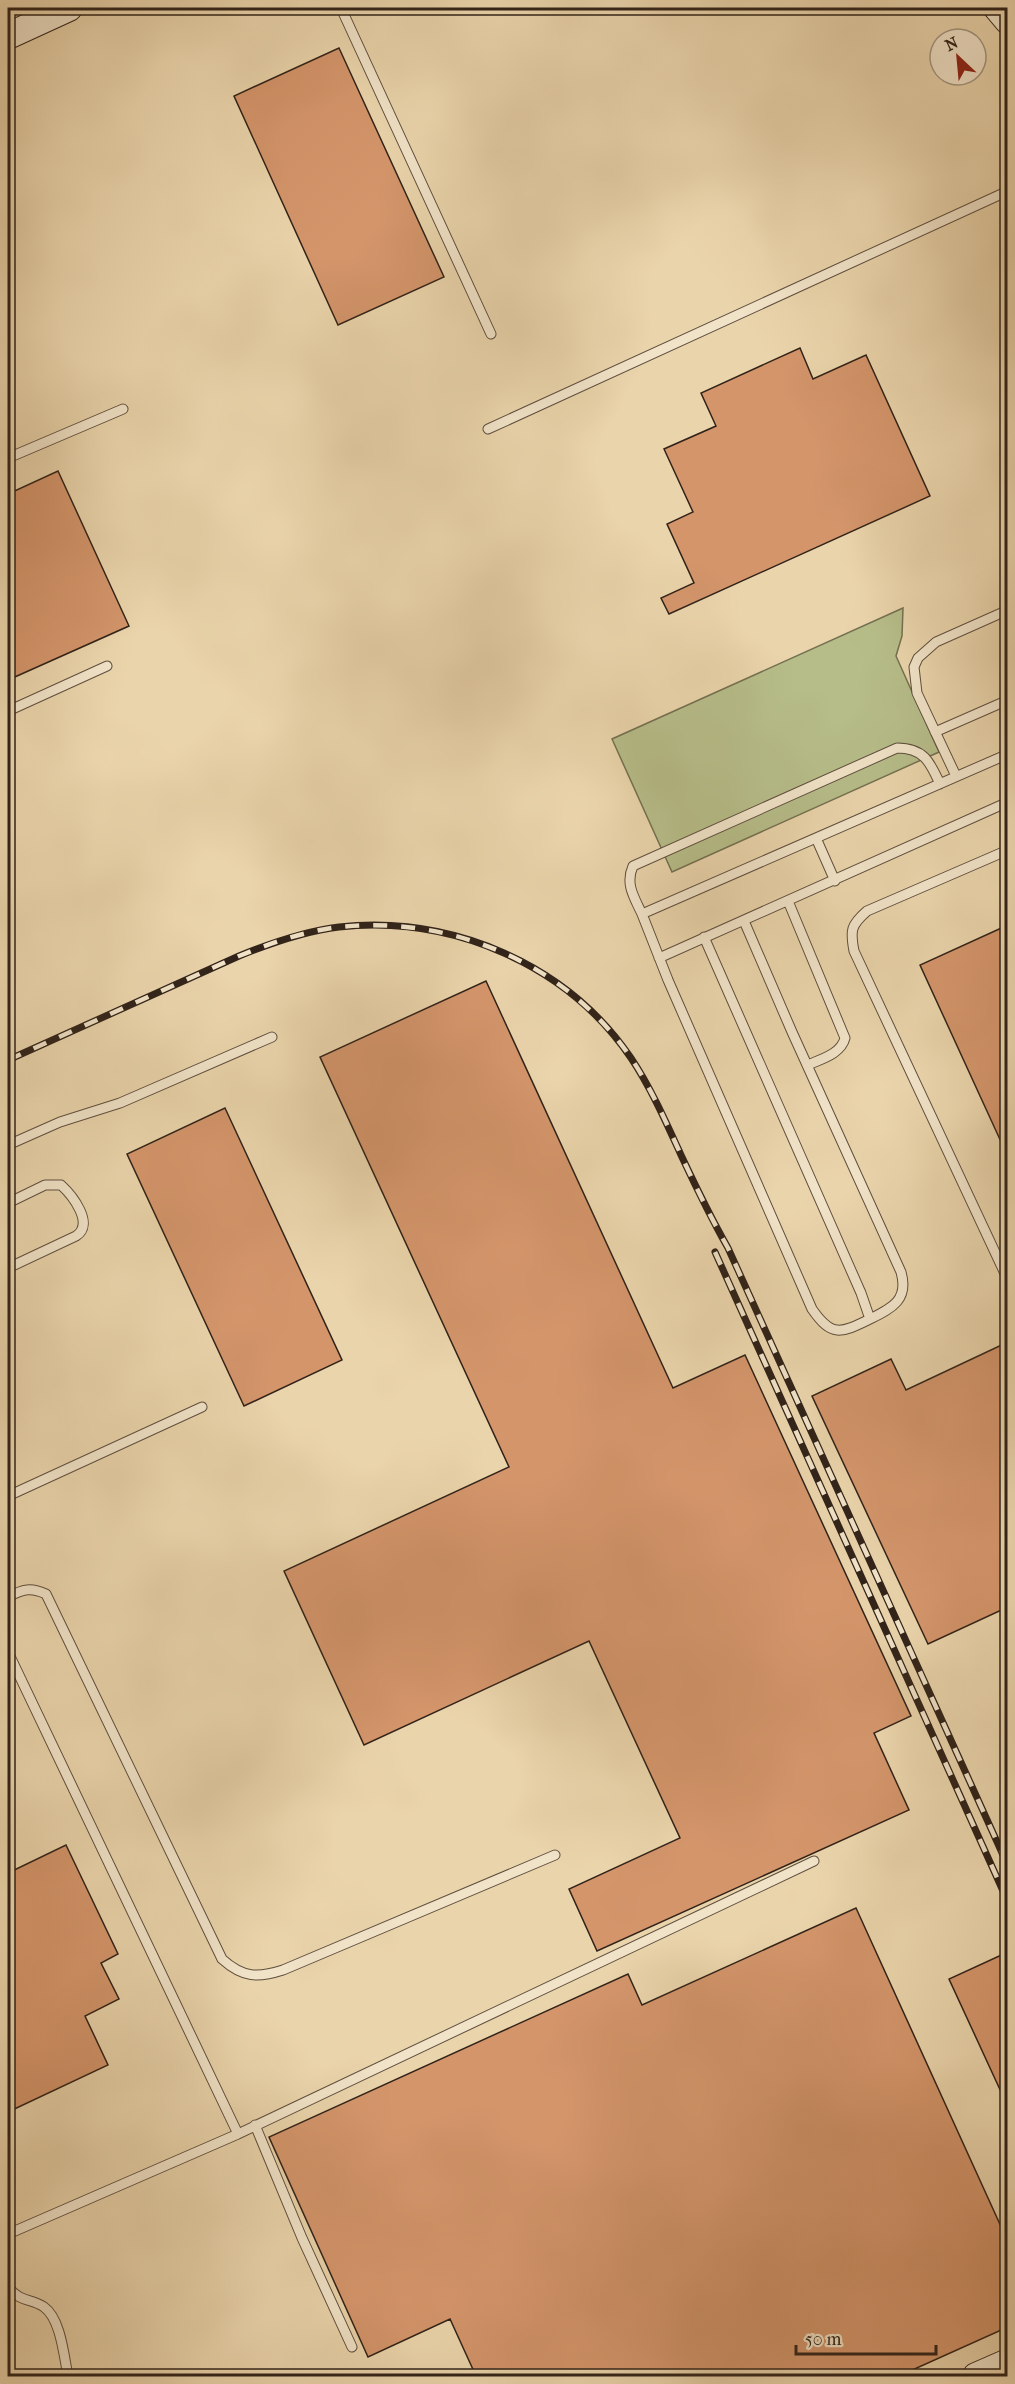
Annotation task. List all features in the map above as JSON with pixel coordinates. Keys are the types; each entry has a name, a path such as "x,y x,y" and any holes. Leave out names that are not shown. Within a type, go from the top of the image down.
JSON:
{"main road":[{"path":"8,36 69,8"},
{"path":"997,8 1008,21"},
{"path":"976,2376 1008,2362"}],"lane":[{"path":"341,8 491,334"},
{"path":"488,429 1008,191"},
{"path":"8,458 123,409"},
{"path":"956,776 915,685 914,667 918,657 936,642 1008,610"},
{"path":"8,711 107,666"},
{"path":"935,732 1008,700"},
{"path":"744,921 903,1279 903,1294 897,1302 870,1319 845,1330 836,1330 823,1324 812,1309 642,914 630,891 629,876 633,866 897,748 917,750 932,765 940,784"},
{"path":"642,914 1008,754"},
{"path":"659,958 1008,802"},
{"path":"816,838 835,881"},
{"path":"1008,850 867,911 857,920 850,933 854,951 1008,1280"},
{"path":"789,901 845,1038 844,1043 833,1053 808,1065"},
{"path":"704,937 861,1293 870,1319"},
{"path":"8,1145 60,1122 120,1103 273,1036"},
{"path":"8,1203 45,1185 61,1185 68,1191 81,1213 84,1227 82,1233 8,1268"},
{"path":"8,1497 202,1407"},
{"path":"8,1597 26,1589 35,1589 46,1594 222,1959 231,1967 261,1977 283,1970 555,1855"},
{"path":"8,1652 238,2133"},
{"path":"8,2234 238,2133 814,1861"},
{"path":"255,2125 302,2238 352,2347"},
{"path":"8,2287 19,2298 42,2305 51,2313 60,2336 68,2376"}],"green space":[{"path":"903,608 902,636 896,656 939,752 672,872 612,739"}],"building":[{"path":"339,48 444,277 338,325 234,96"},
{"path":"800,348 813,379 866,355 930,496 669,614 661,598 694,583 667,524 693,512 664,449 716,426 701,393"},
{"path":"58,471 129,626 8,680 8,494"},
{"path":"1008,925 1008,1157 920,965"},
{"path":"486,981 673,1388 745,1355 911,1716 874,1733 909,1810 597,1951 569,1889 680,1838 589,1641 364,1745 284,1571 509,1467 320,1057"},
{"path":"225,1108 342,1360 244,1406 127,1154"},
{"path":"1008,1342 1008,1607 928,1644 812,1396 891,1359 906,1390"},
{"path":"66,1845 118,1954 101,1963 119,1999 85,2016 108,2065 8,2112 8,1873"},
{"path":"856,1908 1008,2242 1008,2327 899,2376 476,2376 450,2319 368,2357 269,2137 628,1974 642,2005"},
{"path":"1008,1952 1008,2107 949,1979"}],"railway":[{"path":"8,1060 239,956 288,938 339,927 381,925 423,929 464,938 503,953 540,972 574,996 605,1025 631,1058 658,1105 698,1191 728,1248 1008,1866"},
{"path":"715,1252 1008,1902"}]}
